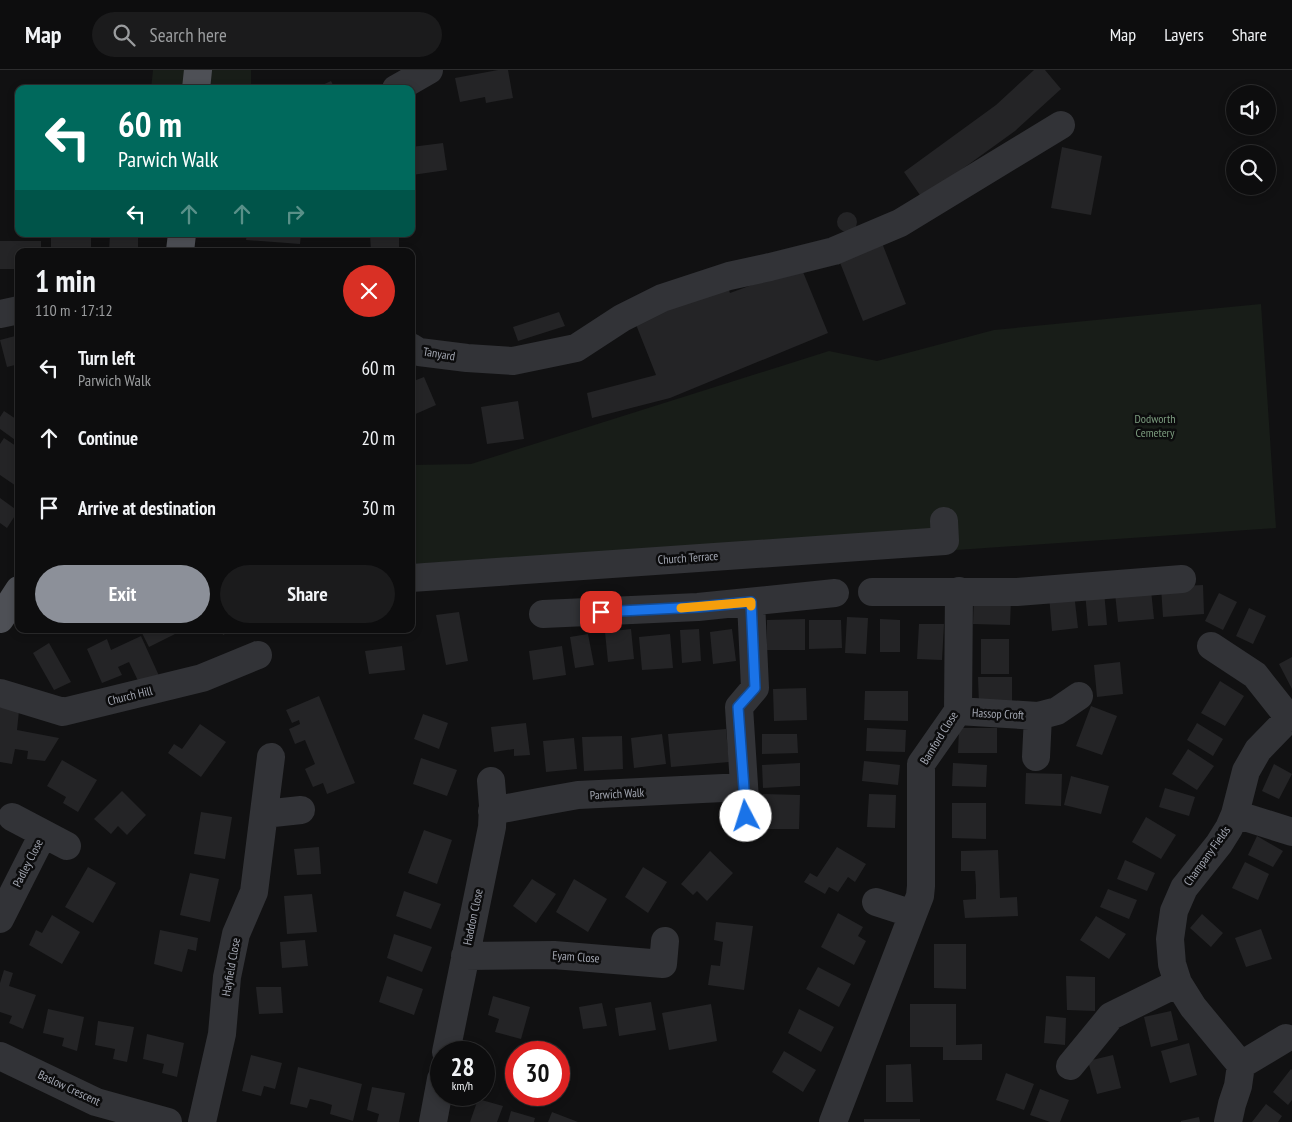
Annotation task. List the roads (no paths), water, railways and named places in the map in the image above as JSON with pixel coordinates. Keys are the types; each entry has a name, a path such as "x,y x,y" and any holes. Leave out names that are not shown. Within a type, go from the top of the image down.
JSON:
{"main road":[{"path":"196,85 198,70"}],"street":[{"path":"403,85 429,70"},
{"name":"Tanyard","path":"415,350 467,358 513,361 576,348 622,318 662,298 729,276 834,251 900,223 1060,125"},
{"path":"0,314 15,311"},
{"name":"Church Terrace","path":"415,578 945,541 944,521"},
{"path":"872,592 1017,592 1182,579"},
{"name":"Bamford Close","path":"833,1122 920,896 921,764 958,711 959,591"},
{"path":"544,614 698,607 835,593"},
{"path":"746,816 738,707 755,688 751,602"},
{"path":"1211,646 1256,674 1290,717"},
{"name":"Church Hill","path":"0,693 64,712 202,678 258,656"},
{"path":"1036,757 1038,716 1057,711 1079,696"},
{"name":"Hassop Croft","path":"958,711 1038,716"},
{"name":"Champany Fields","path":"1241,1065 1193,1007 1178,983 1172,964 1170,939 1174,911 1184,888 1219,844 1229,828 1235,814 1246,771 1258,750 1290,717"},
{"name":"Hayfield Close","path":"202,1122 222,1034 227,977 236,934 254,892 271,756"},
{"name":"Haddon Close","path":"448,1041 492,827 491,781"},
{"name":"Parwich Walk","path":"492,811 578,796 744,787"},
{"path":"264,814 302,810"},
{"path":"1235,814 1292,832"},
{"name":"Padley Close","path":"12,817 67,846"},
{"name":"Padley Close","path":"0,919 43,834"},
{"path":"876,902 914,914"},
{"name":"Eyam Close","path":"465,956 554,955 663,964 665,940"},
{"path":"1070,1066 1111,1016 1178,983"},
{"path":"1228,1122 1238,1086 1241,1065 1286,1038"},
{"name":"Baslow Crescent","path":"0,1056 93,1112 168,1122"},
{"path":"433,1122 436,1106"}],"park label":[{"name":"Dodworth Cemetery","path":"1155,426"}]}
